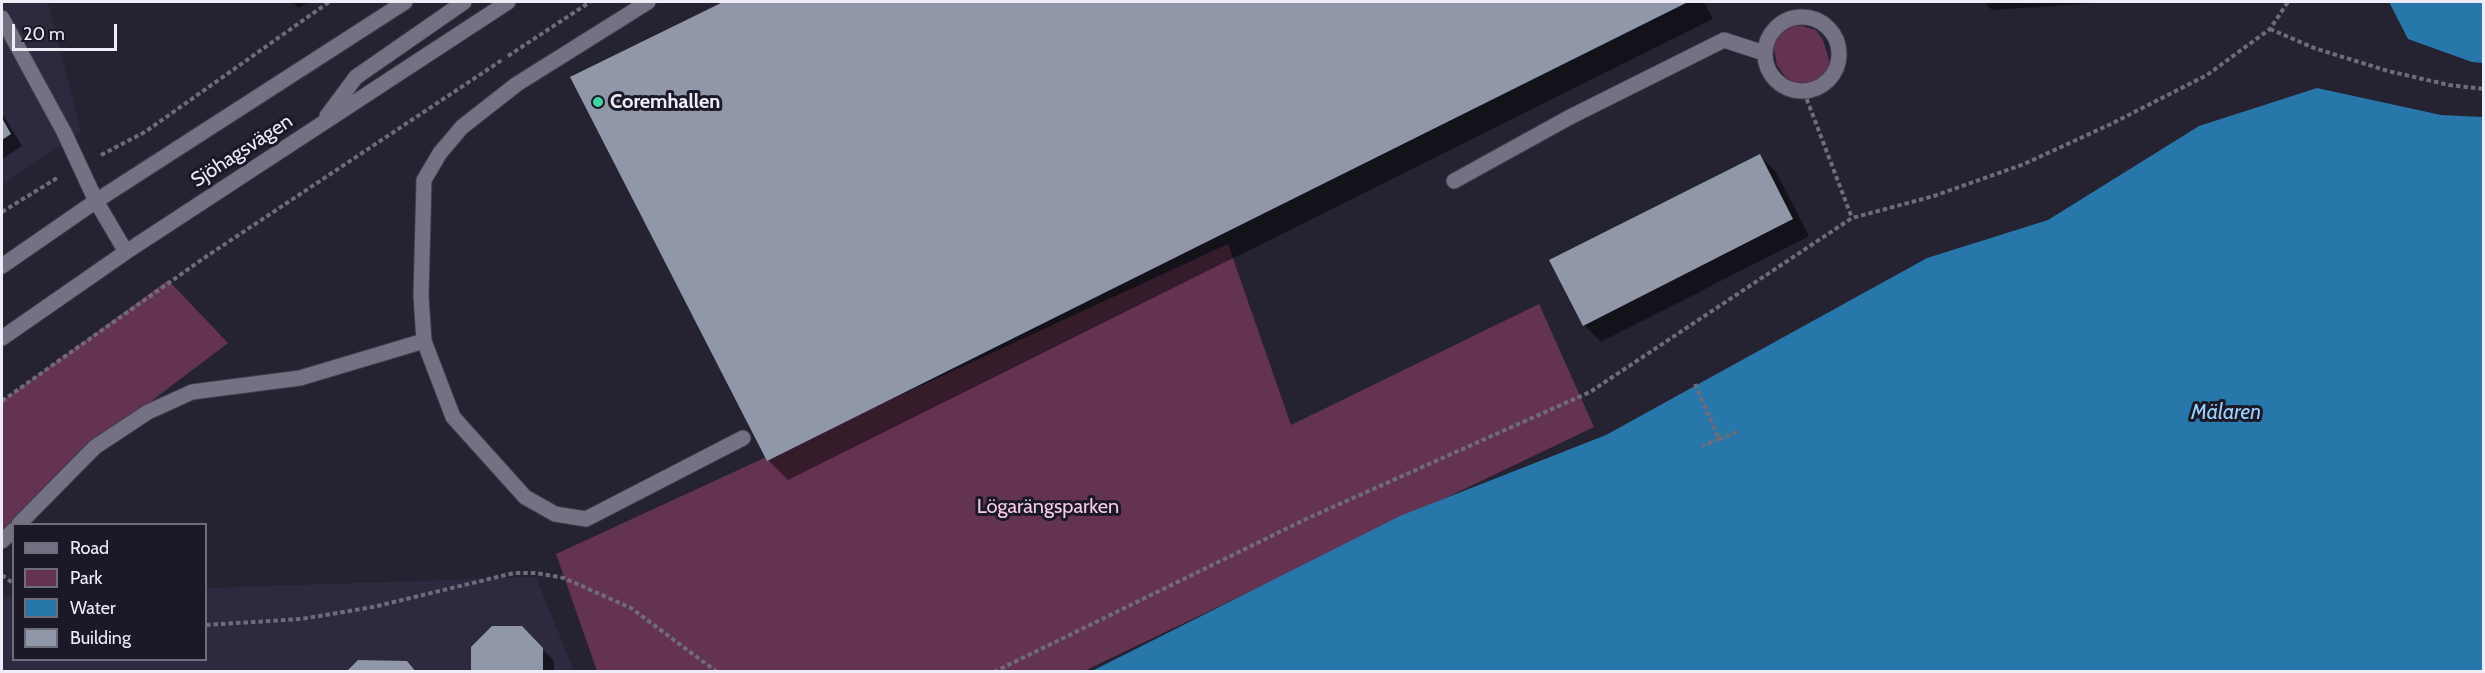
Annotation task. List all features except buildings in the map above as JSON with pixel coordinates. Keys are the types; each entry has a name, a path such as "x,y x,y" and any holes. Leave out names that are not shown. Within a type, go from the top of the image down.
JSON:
{"main road":[{"name":"Sjöhagsvägen","path":"2,266 96,201 405,2"},
{"path":"322,123 356,77 464,2"},
{"name":"Sjöhagsvägen","path":"2,338 126,252 508,2"},
{"path":"648,2 517,84 462,128 440,153 424,180 422,296 424,341 453,417 525,497 555,514 586,519 642,493 742,438"},
{"path":"1798,9 1831,30 1839,52 1838,63 1825,83 1804,92 1780,85 1766,66 1764,53 1771,32 1798,9"},
{"path":"2,18 64,132 96,201 126,252"},
{"path":"1454,181 1570,117 1724,40 1764,53"},
{"path":"22,523 95,447 148,412 192,392 300,378 424,341"}],"path":[{"path":"145,132 329,2"},
{"path":"2,401 204,258 590,2"},
{"path":"994,672 1304,520 1590,393 1852,218 1934,196 2035,159 2207,75 2270,29 2288,2"},
{"path":"2270,29 2314,48 2388,71 2449,85 2484,89"},
{"path":"1804,92 1852,218"},
{"path":"1695,384 1719,439"},
{"path":"1702,446 1737,432"},
{"path":"207,625 301,620 373,607 514,573 536,573 564,578 631,608 717,672"}],"shaded area":[{"path":"2,2 48,2 81,132 2,185"},
{"path":"536,577 574,671 2,671 2,596 12,595 12,661 207,661 207,588"}],"green space":[{"path":"1798,25 1816,30 1823,40 1830,63 1816,81 1797,84 1786,78 1777,65 1772,40 1778,32"},
{"name":"Lögarängsparken","path":"1228,244 1291,425 1539,304 1594,427 1084,671 597,671 556,554"},
{"path":"168,280 228,343 133,415 18,523 12,523 12,529 2,538 2,401"}],"water":[{"path":"2389,2 2483,2 2483,63 2472,62 2408,39"},
{"name":"Mälaren","path":"2317,88 2441,115 2483,117 2483,671 1092,671 1400,516 1606,435 1927,258 2048,220 2199,126"}],"place":[{"name":"Coremhallen","path":"598,102"}]}
